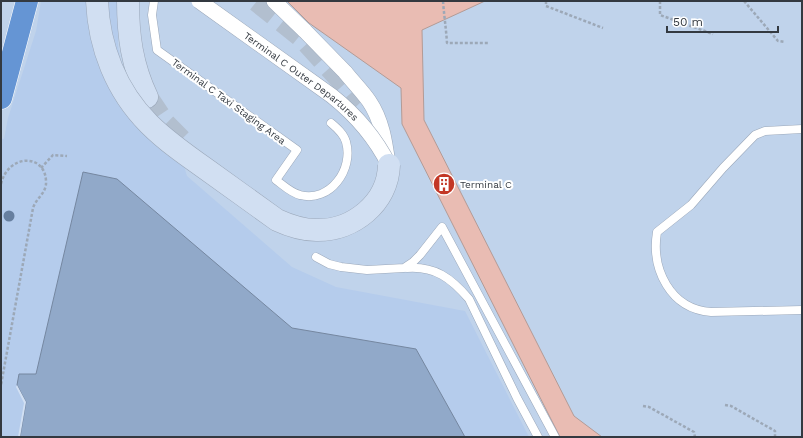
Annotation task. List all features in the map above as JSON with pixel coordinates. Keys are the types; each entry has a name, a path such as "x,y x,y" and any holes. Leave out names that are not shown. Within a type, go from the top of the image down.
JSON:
{"highway":[{"path":"1,98 27,1"}],"street":[{"path":"98,1 99,26 108,58 121,88 129,101 149,124 172,144 278,220 295,227 316,230 338,227 366,213 380,196 387,181 389,165 383,132 376,112 345,72 274,1"},
{"path":"128,1 131,51 135,68 147,97"},
{"name":"Terminal C Outer Departures","path":"200,3 350,110 369,131 389,165"}],"lane":[{"name":"Terminal C Taxi Staging Area","path":"154,1 152,15 157,50 297,150 276,180 299,195 308,196 323,193 336,184 345,169 347,160 346,142 343,134 331,123"},
{"path":"802,129 764,131 755,134 691,205 657,232 655,244 661,277 677,297 694,308 712,312 802,310"},
{"path":"404,268 420,255 442,227 555,437"},
{"path":"316,257 329,264 367,270 418,267 440,273 459,287 469,299 517,398 538,437"}],"path":[{"path":"443,1 447,43 488,43"},
{"path":"546,1 546,6 603,28"},
{"path":"660,1 660,15 713,34"},
{"path":"744,1 778,41 785,42"},
{"path":"41,168 53,155 67,156"},
{"path":"1,184 4,173 9,167 22,160 31,161 37,164 45,175 47,182 42,195 34,203 1,385"},
{"path":"725,405 731,406 775,430 775,437"},
{"path":"643,406 649,407 694,432 695,437"}],"shaded area":[{"path":"1,1 802,1 802,437 465,437 83,172 1,138"},
{"path":"41,1 119,1 118,46 129,114 184,166 187,176 292,267 336,287 465,311 529,437 1,437 1,138 4,139 8,118 36,31"},
{"path":"83,172 117,179 292,328 416,349 465,437 20,437 26,402 17,385 19,374 36,374"}],"pier":[{"path":"17,385 26,402 20,437 18,437 24,403 16,387"}],"building":[{"name":"Terminal C","path":"287,1 485,1 422,30 424,120 574,416 602,437 560,437 402,124 401,88 309,23"}],"tunnel":[{"path":"257,1 303,38 361,102"},
{"path":"147,97 165,124 186,145"}],"place":[{"name":"Terminal C","path":"444,184"}]}
